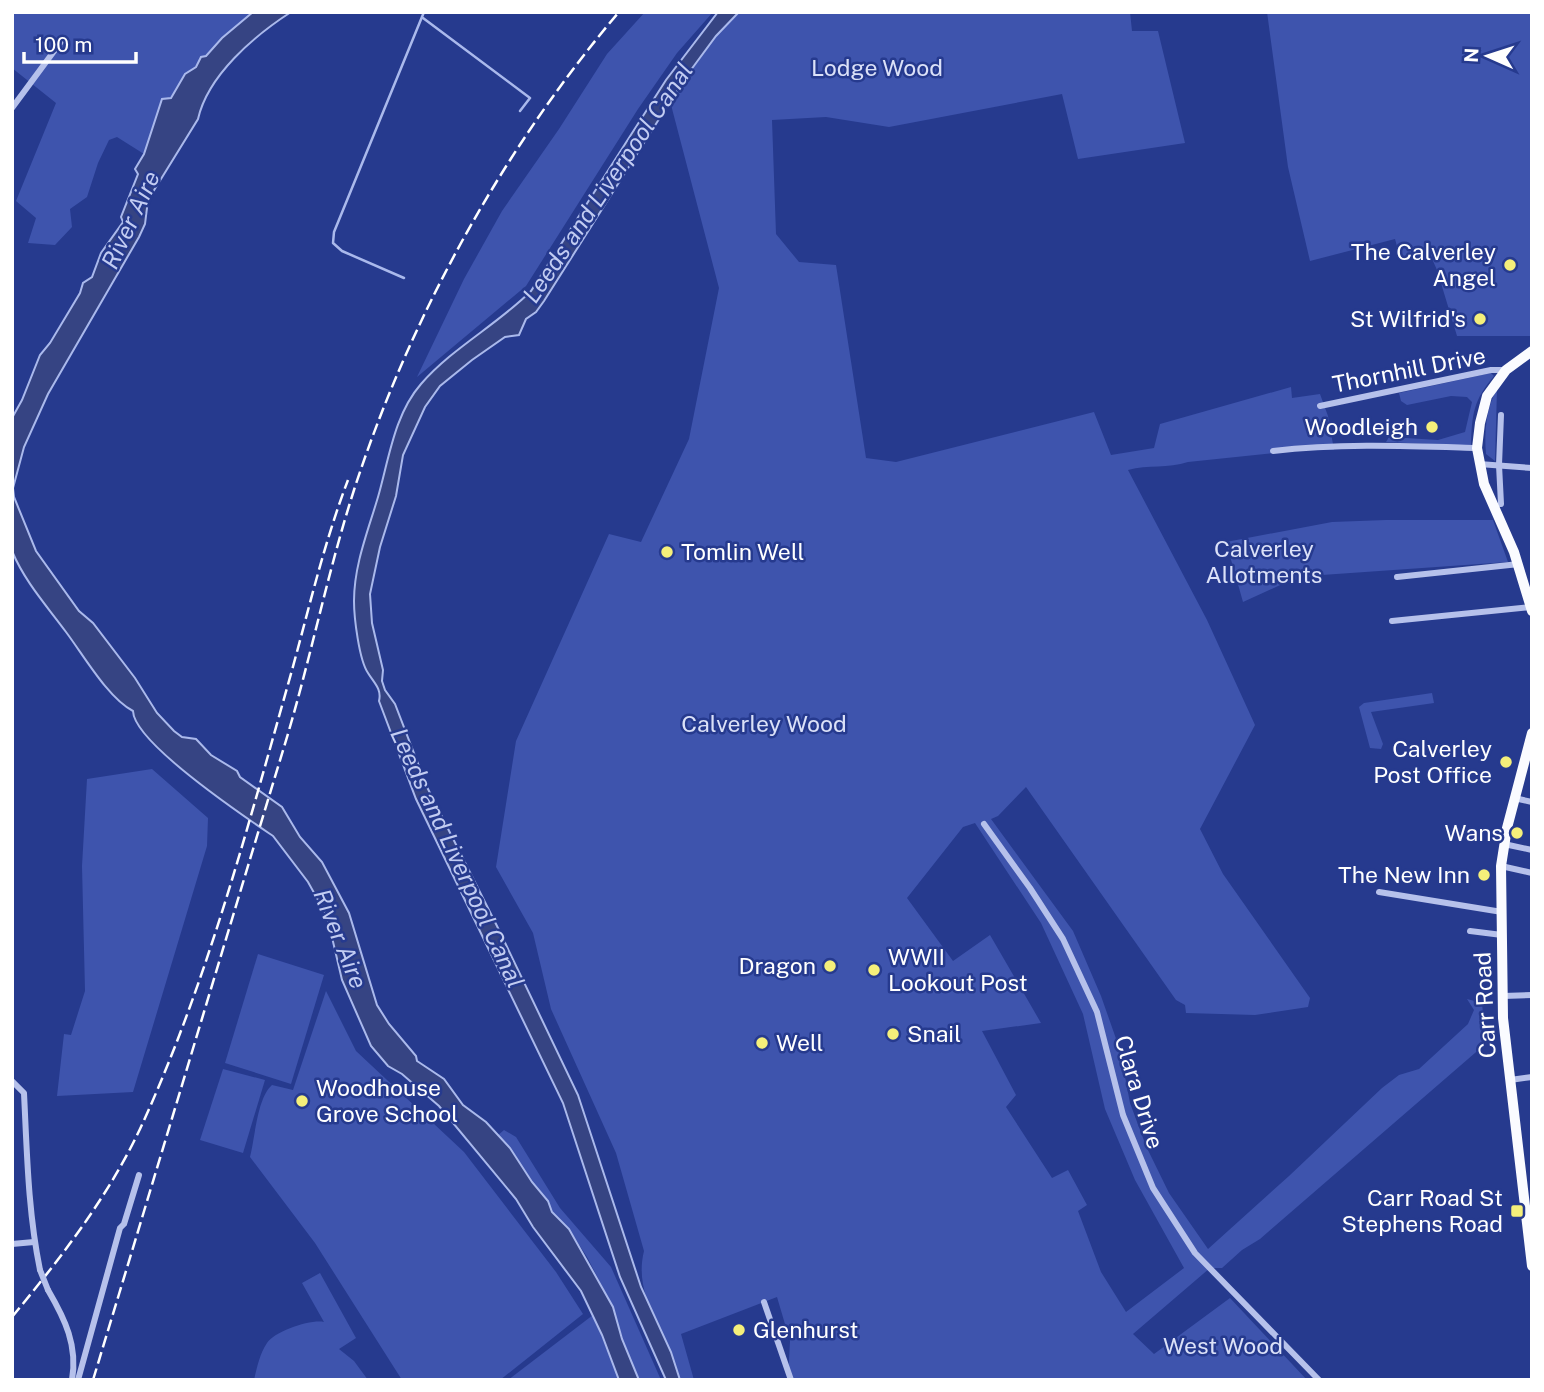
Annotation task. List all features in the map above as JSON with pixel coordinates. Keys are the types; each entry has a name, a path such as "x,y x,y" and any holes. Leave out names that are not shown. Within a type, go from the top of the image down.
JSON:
{"main road":[{"path":"1531,609 1519,564 1484,484 1477,448 1487,396 1506,370 1532,351"},
{"name":"Carr Road","path":"1531,740 1504,844 1502,935 1503,1018 1528,1198 1532,1266"}],"street":[{"path":"12,108 63,39"},
{"name":"Thornhill Drive","path":"1320,406 1491,370 1506,370"},
{"path":"1501,415 1499,465 1502,504"},
{"path":"1273,451 1303,446 1477,448"},
{"path":"1479,464 1532,468"},
{"path":"1396,577 1519,564"},
{"path":"1392,621 1531,609"},
{"path":"1514,798 1532,802"},
{"name":"Clara Drive","path":"985,824 1063,939 1097,1012 1123,1115 1153,1188 1195,1253 1319,1380"},
{"path":"1504,844 1532,850"},
{"path":"1502,866 1532,873"},
{"path":"1379,892 1502,912"},
{"path":"1471,931 1502,935"},
{"path":"1503,996 1532,995"},
{"path":"1510,1080 1532,1077"},
{"path":"12,1081 23,1093 25,1154 34,1242 40,1270 66,1322 76,1361 72,1380"},
{"path":"78,1380 120,1228 124,1224 139,1175"},
{"path":"12,1244 34,1242"},
{"path":"764,1302 791,1380"}],"green space":[{"path":"12,12 253,12 203,59 174,92 152,131 144,154 117,137 109,140 87,197 70,209 72,227 55,245 28,243 36,218 16,201 56,103 12,68"},
{"path":"645,12 713,12 677,53 638,109 526,286 417,377 464,279 502,211 607,54"},
{"name":"Calverley Wood","path":"739,12 1130,12 1132,31 1158,31 1185,143 1078,159 1062,94 889,127 826,117 772,120 776,234 799,262 836,265 866,458 896,462 1094,412 1111,455 1154,448 1160,424 1291,387 1292,398 1320,394 1328,416 1334,450 1303,450 1128,470 1207,620 1255,725 1200,829 1223,874 1310,998 1308,1007 1255,1015 1186,1013 1185,1005 1176,1000 1026,787 998,816 991,819 1073,931 1101,996 1120,1050 1130,1103 1146,1146 1169,1193 1208,1249 1382,1088 1399,1075 1419,1069 1468,1024 1474,1010 1467,999 1482,1003 1485,1036 1490,1040 1260,1239 1242,1250 1222,1268 1210,1268 1133,1334 1154,1354 1230,1298 1307,1380 788,1380 790,1341 777,1297 681,1334 694,1380 680,1380 647,1301 643,1285 644,1251 616,1153 551,1009 533,933 496,867 516,741 609,534 641,542 689,439 719,288 670,101 716,36","holes":["975,823 1041,923 1083,1014 1105,1109 1135,1180 1184,1268 1126,1312 1101,1272 1078,1211 1087,1205 1068,1170 1052,1178 1006,1107 1016,1095 982,1031 1041,1023 990,935 953,961 907,898 963,827"]},
{"path":"1267,12 1532,12 1532,336 1457,336 1429,252 1401,261 1395,239 1310,261 1288,167"},
{"path":"1491,373 1494,376 1475,408 1471,446 1386,442 1389,437 1438,440 1465,432 1472,402 1467,397 1451,396 1407,405 1401,401 1399,393"},
{"path":"1497,389 1495,461 1486,454 1485,437 1488,412"},
{"name":"Calverley Allotments","path":"1493,520 1508,562 1322,575 1289,581 1243,602 1226,542 1332,522"},
{"path":"1432,693 1434,703 1371,712 1383,744 1381,749 1370,748 1359,707 1364,703"},
{"path":"152,769 208,818 207,846 133,1092 57,1096 64,1034 71,1035 85,991 82,866 87,779"},
{"path":"258,954 324,975 291,1084 225,1063"},
{"path":"326,991 356,1051 464,1152 556,1272 583,1314 500,1380 402,1380 315,1243 250,1157 263,1099 272,1085 293,1090"},
{"path":"223,1069 265,1080 243,1153 200,1140"},
{"path":"504,1130 516,1137 560,1208 611,1267 661,1380 638,1378 622,1339 613,1307 587,1257 569,1229 552,1212 548,1201 532,1183 510,1148 497,1136"},
{"path":"320,1273 356,1338 339,1349 354,1361 368,1380 254,1380 262,1351 277,1334 311,1322 324,1322 302,1283"},
{"path":"593,1315 619,1380 508,1380"}],"water":[{"name":"River Aire","path":"253,12 291,12 234,58 212,87 198,119 148,200 145,224 139,237 48,394 24,447 13,488 14,497 36,551 79,611 93,623 135,678 157,713 174,731 182,737 196,739 211,755 237,771 240,777 282,807 300,837 322,862 349,913 377,1005 417,1061 444,1079 463,1105 486,1122 510,1148 548,1201 552,1212 569,1229 613,1307 622,1339 639,1380 619,1380 581,1291 533,1227 516,1199 439,1106 402,1074 388,1066 371,1046 342,980 327,916 308,882 273,836 193,778 151,741 138,725 133,711 106,687 36,593 12,551 12,418 40,355 80,293 83,283 92,277 101,253 123,222 121,217 138,174 135,169 144,154 162,99 171,98 185,74 196,67 201,57 206,56 222,38"},
{"name":"Leeds and Liverpool Canal","path":"718,12 739,12 716,36 685,78 544,301 536,312 526,319 519,335 505,337 472,360 440,386 425,407 403,455 396,496 380,547 370,594 372,623 385,690 395,704 427,787 578,1095 641,1287 671,1352 680,1380 666,1380 620,1277 563,1103 416,799 379,701 378,690 362,659 354,601 362,548 398,423 412,396 446,359 531,291 666,80"}],"waterway":[{"path":"404,278 342,251 333,243 334,232 424,12"},
{"path":"423,18 530,98 520,111"}],"railway":[{"path":"93,1380 284,747 344,522 376,426 431,300 499,178 536,120 619,12"},
{"path":"12,1317 98,1203 140,1129 163,1076 222,912 323,557 348,480"}],"place":[{"name":"The Calverley Angel","path":"1510,265"},
{"name":"St Wilfrid's","path":"1480,319"},
{"name":"Woodleigh","path":"1432,427"},
{"name":"Tomlin Well","path":"667,552"},
{"name":"Calverley Post Office","path":"1506,762"},
{"name":"Wans","path":"1517,833"},
{"name":"The New Inn","path":"1484,875"},
{"name":"Dragon","path":"830,966"},
{"name":"WWII Lookout Post","path":"874,970"},
{"name":"Snail","path":"893,1034"},
{"name":"Well","path":"762,1043"},
{"name":"Woodhouse Grove School","path":"302,1101"},
{"name":"Carr Road St Stephens Road","path":"1517,1211"},
{"name":"Glenhurst","path":"739,1330"}],"park label":[{"name":"Lodge Wood","path":"877,68"},
{"name":"West Wood","path":"1223,1346"}]}
